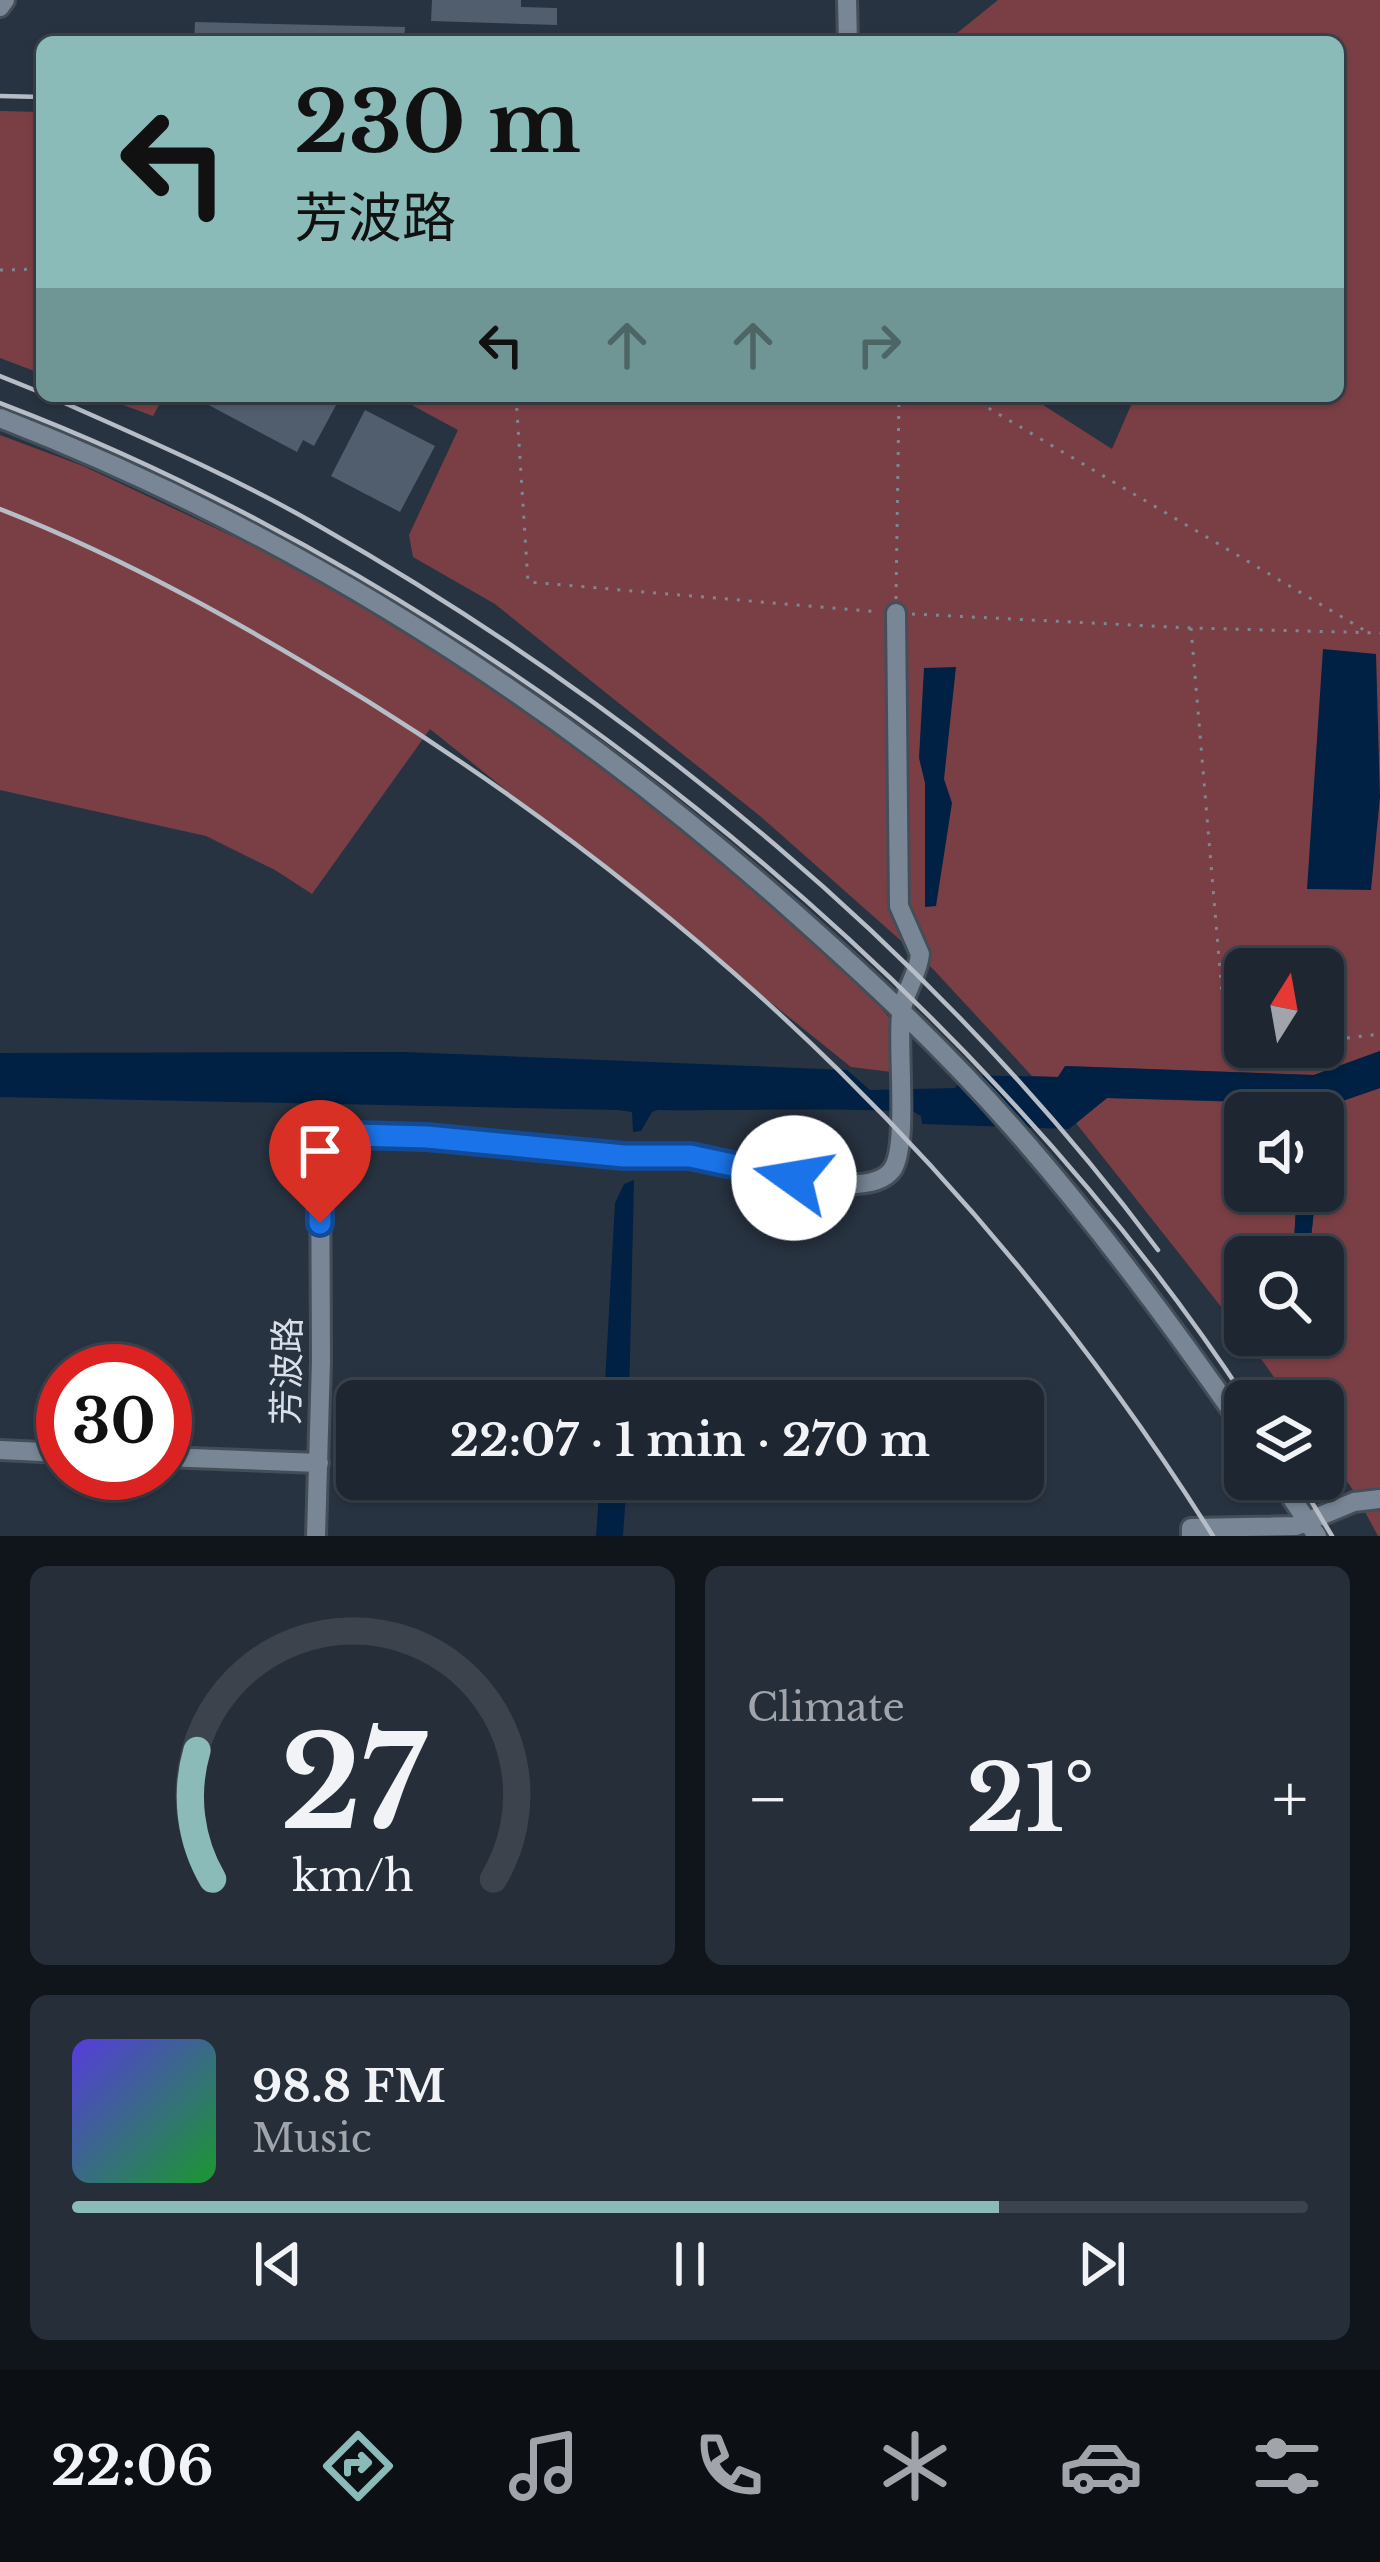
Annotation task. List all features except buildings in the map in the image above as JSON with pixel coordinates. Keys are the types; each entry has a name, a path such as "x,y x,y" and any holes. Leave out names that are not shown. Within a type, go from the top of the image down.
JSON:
{"street":[{"path":"847,0 848,36"},
{"path":"0,418 159,486 302,558 468,660 621,766 901,1009 965,1076 1114,1249 1224,1401"},
{"path":"896,613 899,906 920,954 901,1009"},
{"name":"芳波路","path":"316,1536 320,1134 427,1137 624,1156 690,1156 794,1178 864,1184 882,1179 894,1166 900,1113 901,1009"},
{"path":"0,1450 36,1452"},
{"path":"192,1458 319,1463"},
{"path":"1191,1536 1191,1528 1313,1528 1354,1502 1380,1499"},
{"path":"1294,1500 1313,1528"}],"path":[{"path":"0,270 36,269"},
{"path":"516,402 528,582 896,613 1380,633"},
{"path":"896,613 899,402"},
{"path":"978,402 1368,632"},
{"path":"1191,628 1224,1018"},
{"path":"1344,1038 1380,1034"}],"shaded area":[{"path":"998,0 1380,0 1380,1051 1344,1064 1344,948 1224,948 1224,1068 1333,1068 1314,1075 1066,1066 1058,1077 1032,1076 933,969 760,816 495,604 413,557 409,535 458,430 406,402 1038,402 1112,449 1132,402 1344,402 1344,36 953,36"},
{"path":"0,111 36,112 36,372 0,358"},
{"path":"115,402 161,402 153,416"},
{"path":"0,435 83,466 294,565 509,695 689,832 874,1000 893,1022 892,1072 851,1067 430,729 312,894 206,836 0,790"},
{"path":"1380,1088 1380,1536 1344,1477 1344,1380 1276,1380 1259,1356 1344,1356 1344,1236 1311,1236 1314,1212 1344,1212 1344,1100"},
{"path":"1107,1098 1224,1102 1224,1212 1296,1212 1294,1236 1224,1236 1224,1310 1076,1123"}],"water":[{"path":"1323,649 1376,654 1380,797 1371,890 1307,889"},
{"path":"956,667 944,779 952,803 936,906 925,907 925,783 919,758 924,668"},
{"path":"1380,1051 1380,1088 1344,1100 1344,1092 1224,1092 1224,1101 1107,1098 1069,1129 922,1124 921,1116 914,1112 658,1110 641,1131 633,1132 632,1112 618,1110 0,1097 0,1053 406,1052 847,1070 870,1090 955,1088 965,1075 1058,1077 1065,1066 1314,1075 1344,1068"},
{"path":"634,1180 629,1380 605,1380 615,1203 624,1184"},
{"path":"1296,1212 1314,1212 1311,1236 1294,1236"},
{"path":"599,1500 626,1500 623,1536 596,1536"}],"railway":[{"path":"0,96 36,97"},
{"path":"0,376 36,391"},
{"path":"62,402 220,474 319,526 555,675 667,757 776,845 978,1037 1071,1141 1158,1250"},
{"path":"0,403 180,481 357,575 531,686 697,809 855,945 1001,1090 1132,1242 1232,1380"},
{"path":"0,509 189,597 369,702 496,786 616,875 731,970 839,1071 941,1177 1038,1290 1128,1410 1213,1536"},
{"path":"1311,1500 1332,1536"}],"route":[{"path":"320,1223 320,1134 427,1137 624,1156 690,1156 794,1178"}]}
